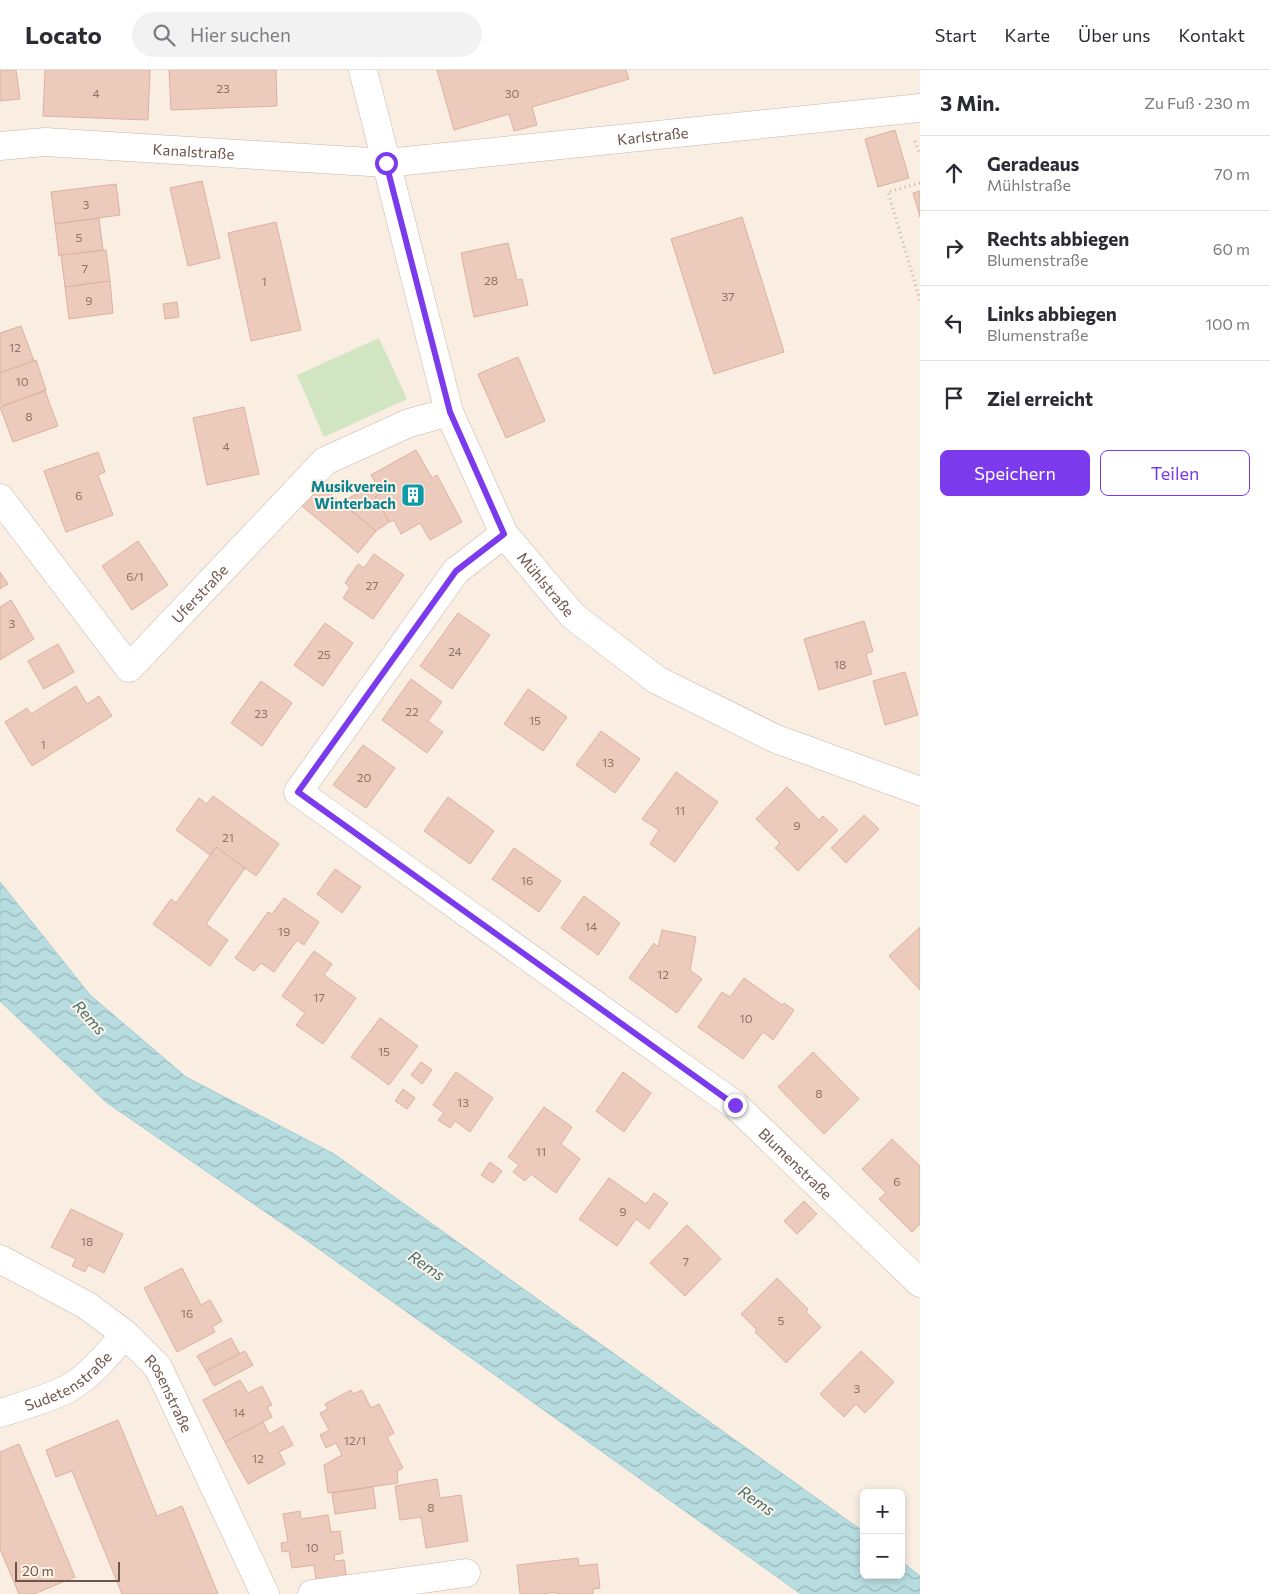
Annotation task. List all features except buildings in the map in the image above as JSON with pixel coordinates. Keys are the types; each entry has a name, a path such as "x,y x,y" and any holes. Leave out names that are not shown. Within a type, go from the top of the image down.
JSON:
{"street":[{"name":"Mühlstraße","path":"362,70 450,412 504,534 573,616 657,680 776,740 920,791"},
{"name":"Karlstraße","path":"386,163 920,108"},
{"name":"Kanalstraße","path":"0,146 45,142 386,163"},
{"name":"Uferstraße","path":"0,498 129,668 326,461 409,423 450,412"},
{"name":"Blumenstraße","path":"504,534 456,571 298,792 735,1105 920,1283"},
{"name":"Rosenstraße","path":"0,1258 86,1305 125,1334 158,1367 265,1594"},
{"name":"Sudetenstraße","path":"0,1413 40,1401 71,1387 99,1364 125,1334"},
{"path":"312,1594 466,1573"}],"path":[{"path":"920,183 888,192 920,300"}],"green space":[{"path":"379,338 407,399 324,437 297,375"}],"water":[{"name":"Rems","path":"0,882 90,995 186,1077 334,1154 860,1529 860,1579 905,1579 905,1564 920,1576 920,1594 801,1594 312,1244 106,1102 0,1001"}],"place":[{"name":"Musikverein Winterbach","path":"413,495"}],"route":[{"path":"386,163 450,412 504,534 456,571 298,792 735,1105"}]}
